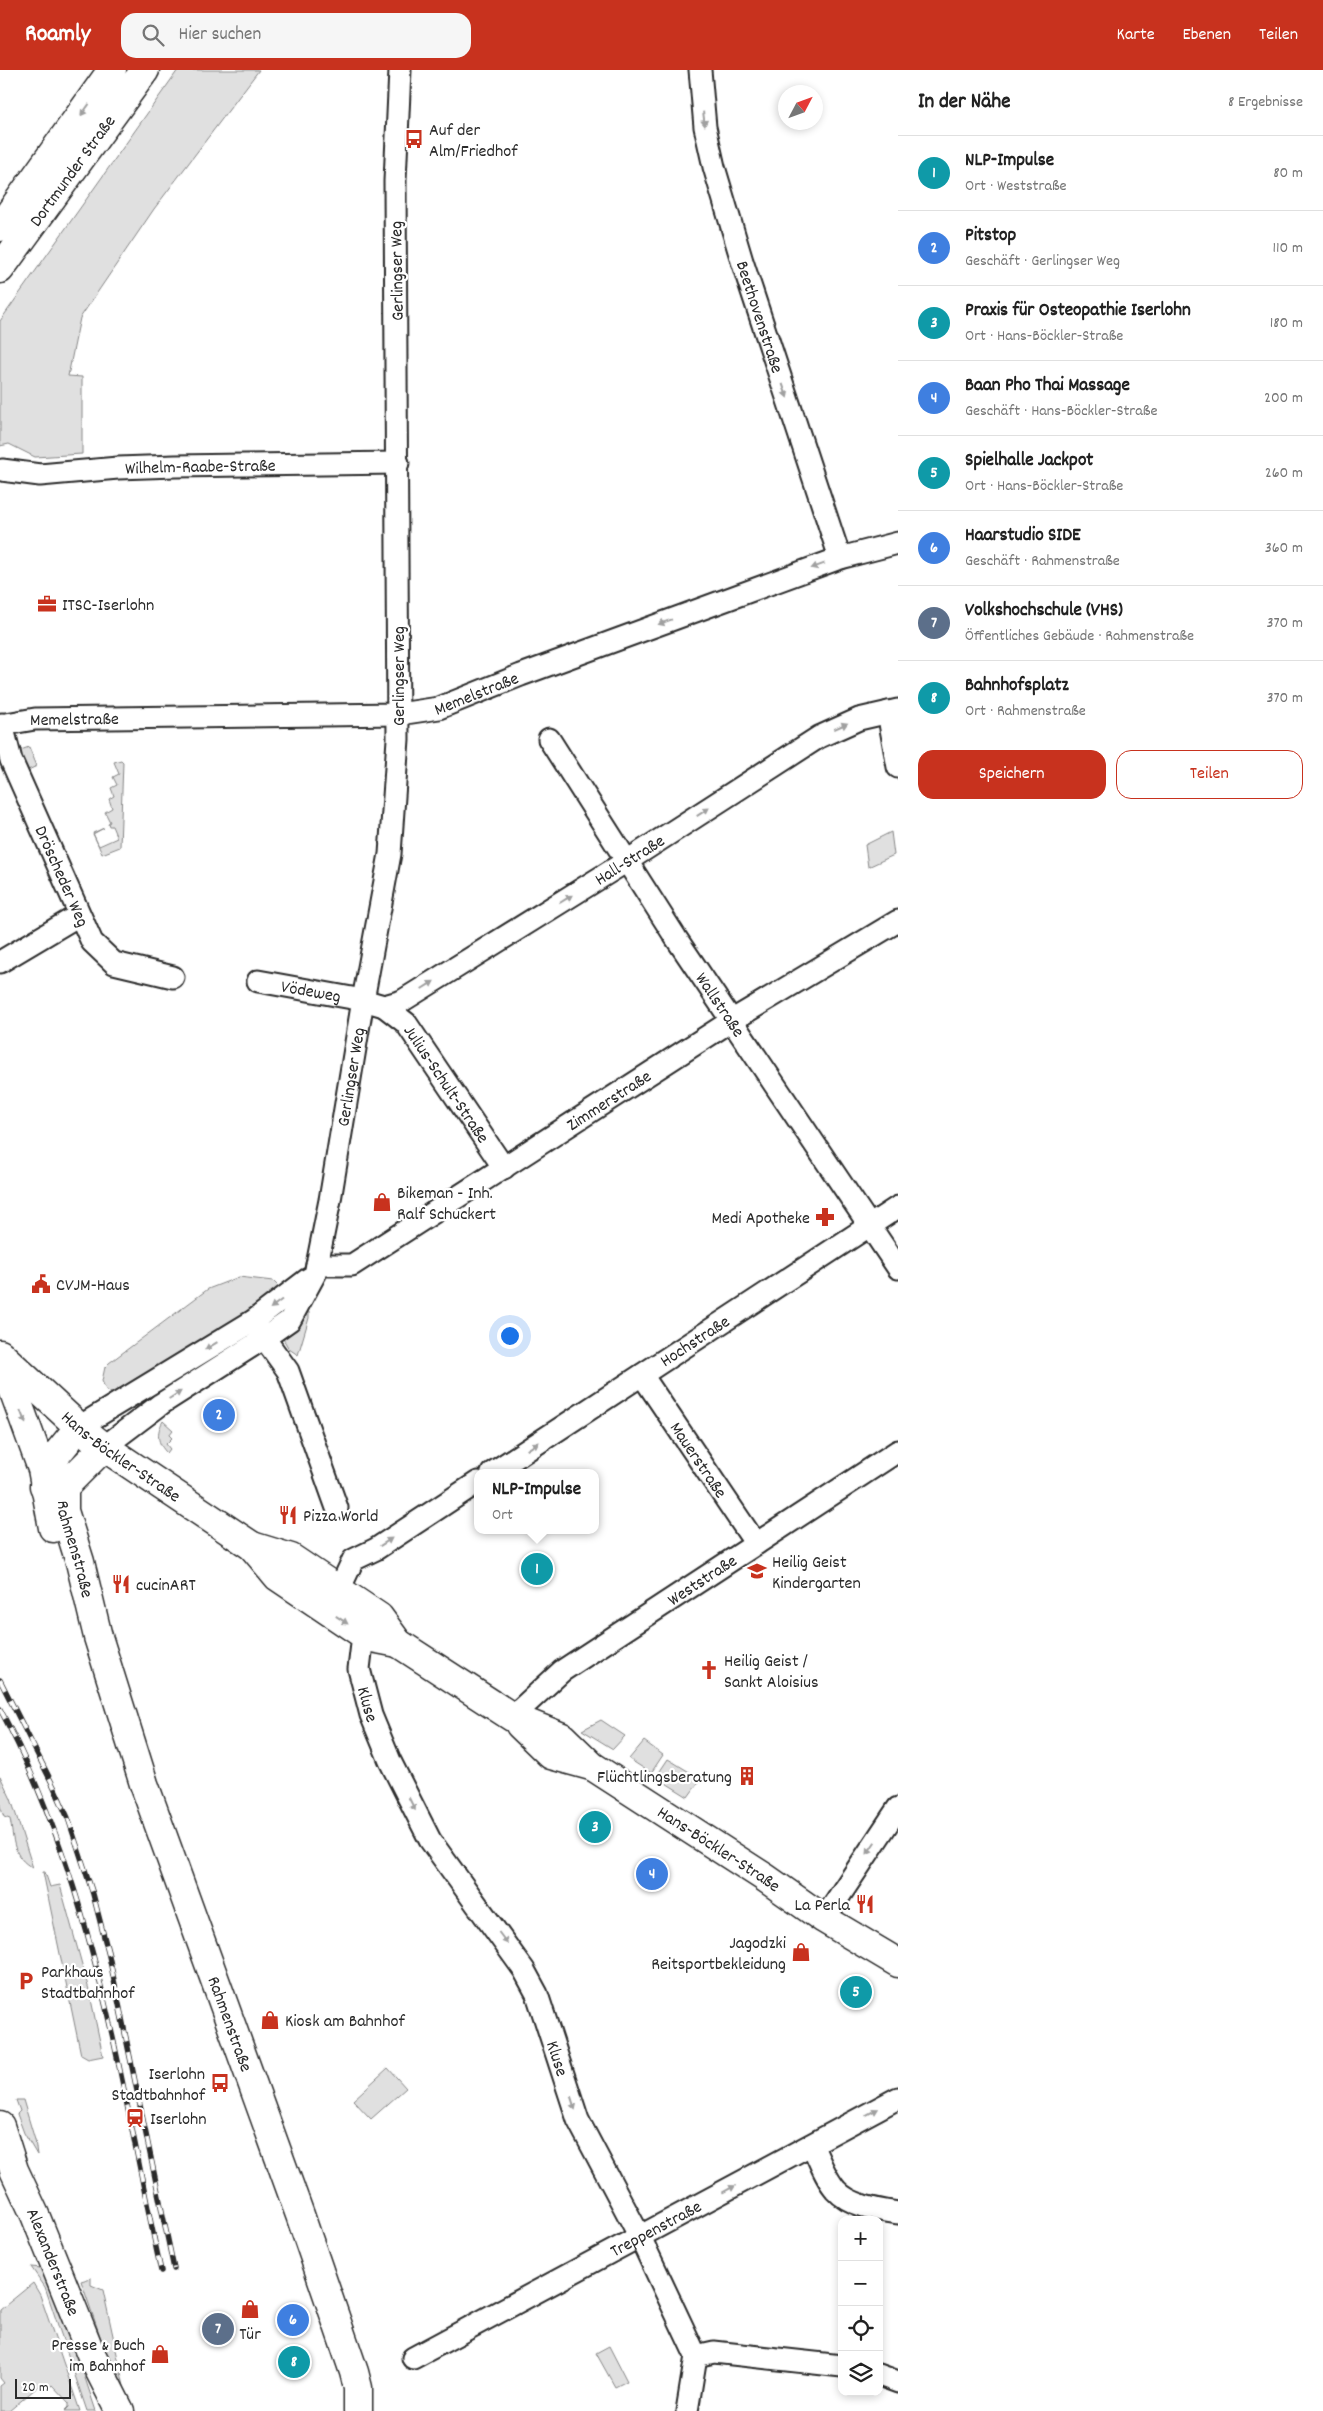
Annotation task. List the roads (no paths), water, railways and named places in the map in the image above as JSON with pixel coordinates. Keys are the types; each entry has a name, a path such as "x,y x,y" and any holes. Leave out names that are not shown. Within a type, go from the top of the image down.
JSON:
{"main road":[{"name":"Dortmunder Straße","path":"0,227 112,70"},
{"name":"Dortmunder Straße","path":"0,269 145,70"},
{"name":"Hans-Böckler-Straße","path":"0,1355 79,1427 104,1447 328,1596 379,1618 398,1643 512,1717 562,1737 592,1766 764,1877 824,1919 898,1963"},
{"path":"0,1355 37,1454 44,1486"},
{"name":"Rahmenstraße","path":"79,1427 57,1454 44,1486 50,1518 64,1567 72,1588 98,1638"},
{"name":"Rahmenstraße","path":"104,1447 64,1486 64,1511 80,1562 98,1638 144,1784 300,2216 354,2372 358,2388 358,2411"},
{"name":"Hans-Böckler-Straße","path":"328,1596 367,1637 398,1643"},
{"name":"Alexanderstraße","path":"0,2126 4,2165 35,2215 90,2354 120,2411"},
{"name":"Alexanderstraße","path":"90,2354 90,2379 101,2411"}],"street":[{"name":"Gerlingser Weg","path":"316,1270 330,1200 363,1000 390,854 399,714 396,181 400,70"},
{"name":"Beethovenstraße","path":"700,70 705,127 714,167 742,261 840,558"},
{"name":"Wilhelm-Raabe-Straße","path":"2,470 40,475 118,468 175,466 398,463"},
{"name":"Memelstraße","path":"1,724 35,719 399,714 438,708 521,675 840,558 898,543"},
{"path":"893,711 898,767"},
{"name":"Hall-Straße","path":"384,1006 402,1001 627,861 819,737 859,719 893,711"},
{"name":"Dröscheder Weg","path":"1,724 11,760 92,942 114,963 173,977"},
{"name":"Wallstraße","path":"549,739 731,1020 898,1268"},
{"path":"0,962 79,915"},
{"name":"Zimmerstraße","path":"316,1270 352,1265 731,1020 898,921"},
{"name":"Vödeweg","path":"258,981 363,1000"},
{"path":"363,1000 384,1006"},
{"name":"Julius-Schult-Straße","path":"384,1006 406,1024 504,1168"},
{"name":"Hochstraße","path":"498,1469 898,1207"},
{"path":"104,1447 258,1330 316,1270"},
{"path":"79,1427 258,1330"},
{"path":"258,1330 288,1371 337,1508"},
{"name":"Mauerstraße","path":"642,1375 756,1544"},
{"name":"Weststraße","path":"512,1717 562,1671 898,1451"},
{"path":"328,1596 354,1560 376,1549 474,1485"},
{"name":"Kluse","path":"367,1637 362,1644 359,1669 371,1715 390,1761 430,1840 524,1970 536,1994 578,2120 640,2237 696,2356"},
{"path":"824,1919 898,1808"},
{"name":"Treppenstraße","path":"413,2358 898,2098"},
{"path":"812,2144 835,2189 842,2196 865,2206 898,2213"},
{"path":"687,2411 696,2356 714,2352 838,2366"},
{"path":"883,2376 898,2382"}],"railway":[{"path":"0,1680 68,1818 93,1894 109,1956 174,2269"},
{"path":"0,1709 32,1776 59,1845 82,1914 117,2055 161,2271"}],"place":[{"name":"Auf der Alm/Friedhof","path":"414,139"},
{"name":"ITSC-Iserlohn","path":"47,604"},
{"name":"Bikeman - Inh. Ralf Schuckert","path":"382,1202"},
{"name":"Medi Apotheke","path":"825,1217"},
{"name":"CVJM-Haus","path":"41,1284"},
{"name":"Pitstop","path":"219,1415"},
{"name":"Pizza World","path":"288,1515"},
{"name":"NLP-Impulse","path":"537,1569"},
{"name":"Heilig Geist Kindergarten","path":"757,1571"},
{"name":"cucinART","path":"121,1584"},
{"name":"Heilig Geist / Sankt Aloisius","path":"709,1670"},
{"name":"Flüchtlingsberatung","path":"747,1776"},
{"name":"Praxis für Osteopathie Iserlohn","path":"595,1827"},
{"name":"Baan Pho Thai Massage","path":"652,1874"},
{"name":"La Perla","path":"865,1904"},
{"name":"Jagodzki Reitsportbekleidung","path":"801,1952"},
{"name":"Parkhaus Stadtbahnhof","path":"26,1981"},
{"name":"Spielhalle Jackpot","path":"856,1992"},
{"name":"Kiosk am Bahnhof","path":"270,2020"},
{"name":"Iserlohn Stadtbahnhof","path":"220,2083"},
{"name":"Iserlohn","path":"135,2118"},
{"name":"Tür","path":"250,2309"},
{"name":"Haarstudio SIDE","path":"293,2320"},
{"name":"Volkshochschule (VHS)","path":"218,2329"},
{"name":"Presse & Buch im Bahnhof","path":"160,2354"},
{"name":"Bahnhofsplatz","path":"294,2362"}]}
